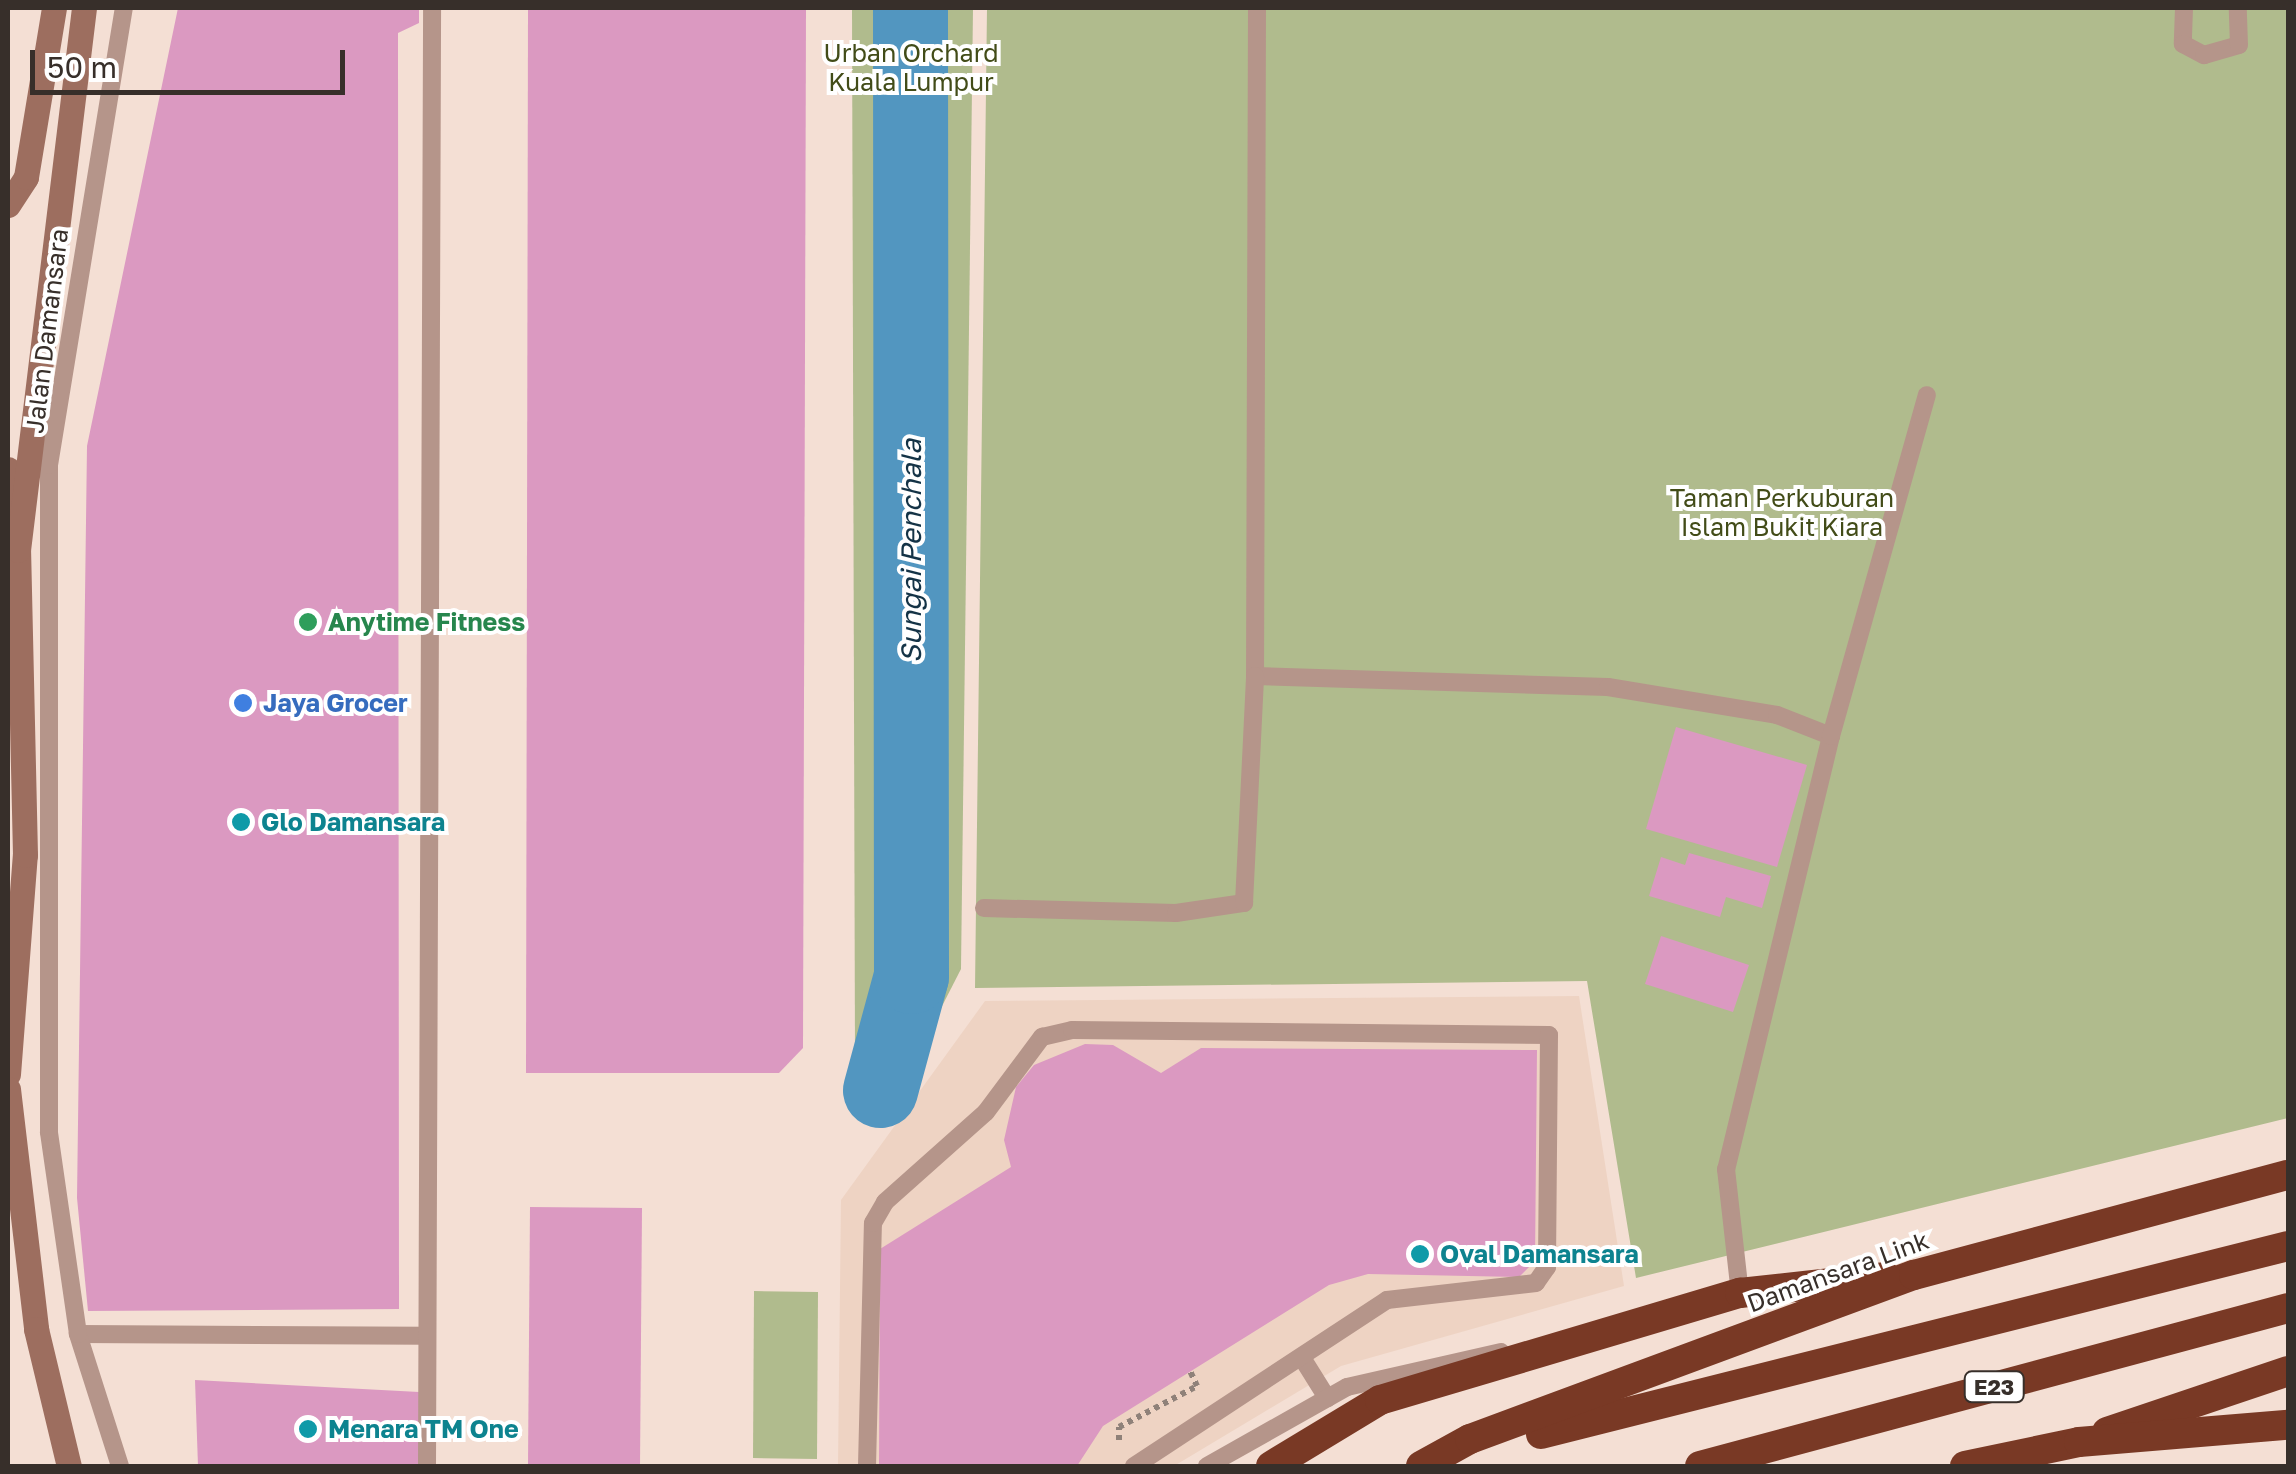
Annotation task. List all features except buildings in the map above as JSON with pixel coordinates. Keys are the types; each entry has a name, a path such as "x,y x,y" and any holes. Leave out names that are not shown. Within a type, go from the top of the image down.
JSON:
{"highway":[{"name":"Damansara Link","path":"1422,1466 1470,1439 1914,1275 2288,1176"},
{"path":"1448,1466 1586,1419 2288,1246"},
{"path":"1271,1466 1380,1400 1588,1338 1740,1293 1914,1275"},
{"name":"E23","path":"1700,1466 2288,1308"},
{"path":"1966,1466 2079,1442 2288,1371"},
{"path":"2079,1442 2278,1430"}],"main road":[{"path":"8,205 26,178 54,8"},
{"name":"Jalan Damansara","path":"8,1074 16,855 18,550 84,8"},
{"path":"8,469 18,550"},
{"path":"8,1089 36,1330 69,1466"}],"lane":[{"path":"120,1466 78,1334 49,1132 49,465 124,8"},
{"path":"427,1466 432,8"},
{"path":"984,908 1176,913 1244,904 1255,676 1258,8"},
{"path":"2184,8 2184,44 2217,55 2238,45 2238,8"},
{"path":"1740,1293 1726,1169 1831,736 1928,396"},
{"path":"1255,676 1608,687 1778,714 1831,736"},
{"path":"867,1466 873,1223 986,1112 1042,1037 1072,1030 1549,1035 1546,1267 1536,1283 1388,1300 1304,1362 1134,1466"},
{"path":"78,1334 426,1336"},
{"path":"1206,1466 1328,1398 1426,1363 1588,1338"},
{"path":"1304,1362 1328,1398"}],"shaded area":[{"path":"1579,996 1624,1286 1341,1366 1174,1466 838,1466 841,1200 985,1001"}],"green space":[{"name":"Urban Orchard Kuala Lumpur","path":"852,8 973,8 961,969 916,1057 855,1059"},
{"name":"Taman Perkuburan Islam Bukit Kiara","path":"987,8 2288,8 2288,1118 1636,1278 1587,981 975,988"},
{"path":"754,1291 818,1292 817,1459 753,1458"}],"waterway":[{"name":"Sungai Penchala","path":"880,1090 911,976 910,8"}],"place":[{"name":"Anytime Fitness","path":"308,622"},
{"name":"Jaya Grocer","path":"243,703"},
{"name":"Glo Damansara","path":"241,822"},
{"name":"Oval Damansara","path":"1420,1254"},
{"name":"Menara TM One","path":"308,1429"}]}
